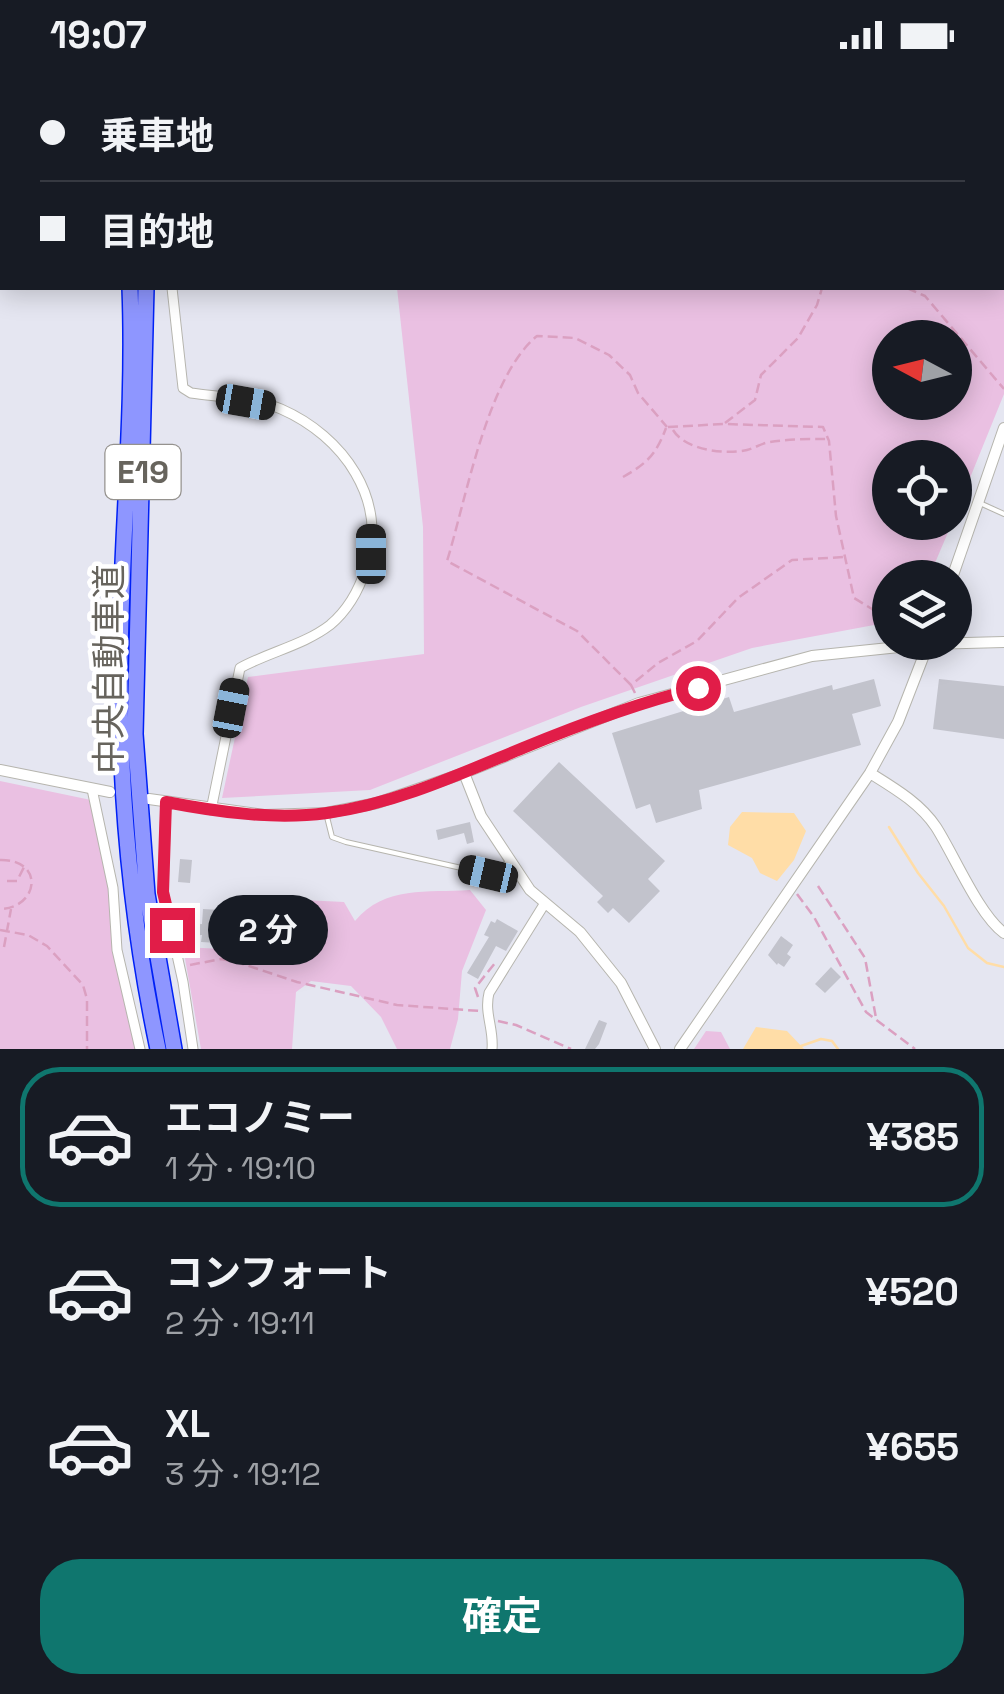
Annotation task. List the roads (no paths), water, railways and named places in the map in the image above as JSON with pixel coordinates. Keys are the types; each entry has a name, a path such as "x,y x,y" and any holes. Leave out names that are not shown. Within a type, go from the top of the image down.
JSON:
{"highway":[{"name":"中央自動車道","path":"130,290 120,734 131,898 158,1049"},
{"name":"中央自動車道","path":"146,290 135,734 146,892 174,1049"}],"street":[{"path":"172,290 183,388 191,393 278,408 303,422 348,461 364,486 371,508 371,554 360,589 348,605 312,636 240,668 212,810"},
{"path":"958,560 1004,428"},
{"path":"972,642 1004,642"},
{"path":"149,799 264,815 326,814 377,803 464,773 639,702 812,656 872,649"},
{"path":"680,1049 870,773 898,722 922,660"},
{"path":"0,770 110,792"},
{"path":"464,773 481,816 530,890 580,932 621,983 656,1049"},
{"path":"870,773 912,800 934,824 989,916 1004,933"},
{"path":"92,789 114,888 117,950 140,1049"},
{"path":"166,802 163,892 193,1049"},
{"path":"492,1049 489,993 545,903"}],"lane":[{"path":"978,502 1004,514"},
{"path":"326,814 332,837 346,842 488,874 511,860"}],"waterway":[{"path":"889,827 968,948 987,963 1004,967"},
{"path":"801,1046 821,1039 832,1041 838,1049"}]}
